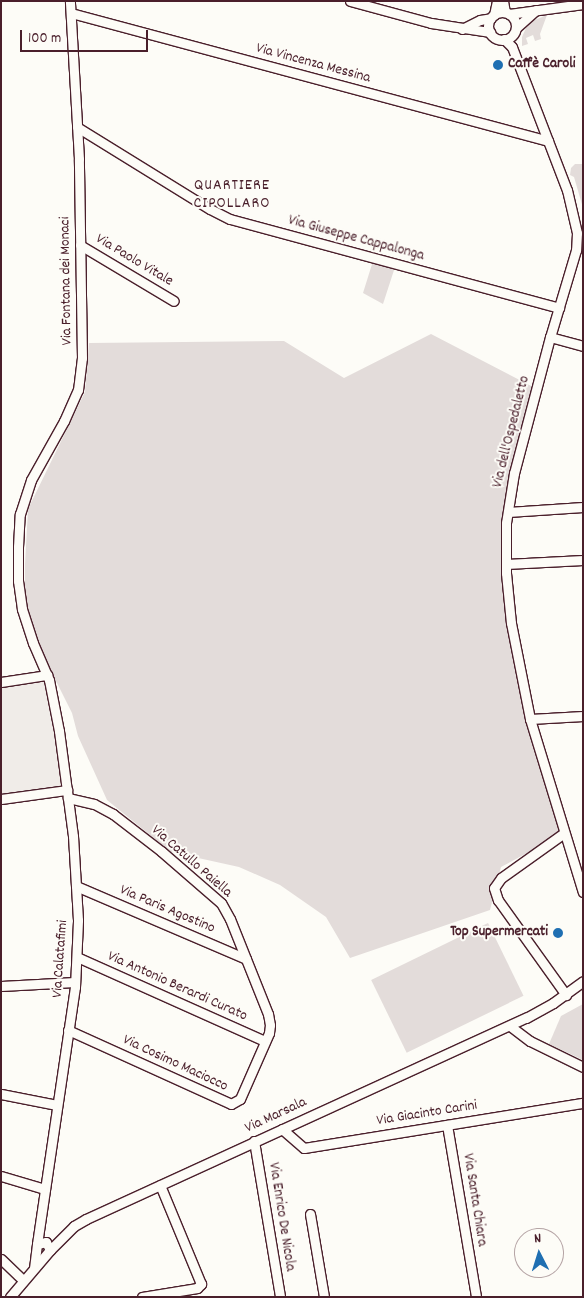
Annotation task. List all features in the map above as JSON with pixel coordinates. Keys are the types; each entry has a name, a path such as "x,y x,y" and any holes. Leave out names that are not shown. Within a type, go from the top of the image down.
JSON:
{"street":[{"name":"Via Fontana dei Monaci","path":"18,547 20,514 31,480 64,421 78,390 82,358 77,127 70,1"},
{"path":"350,1 462,30 490,32"},
{"path":"497,1 489,24 490,32 496,38 504,39 536,10"},
{"path":"503,1 507,13 514,19 515,30"},
{"path":"462,30 492,16 583,4"},
{"name":"Via Vincenza Messina","path":"71,13 548,141"},
{"name":"Via dell'Ospedaletto","path":"512,47 515,30"},
{"name":"Via dell'Ospedaletto","path":"504,39 512,47 567,190 577,233 576,250 550,337 514,473 508,512 506,564 511,622 530,718 583,892"},
{"name":"Via Giuseppe Cappalonga","path":"77,127 210,209 230,219 560,308"},
{"name":"Via Paolo Vitale","path":"80,245 174,301"},
{"path":"550,337 583,346"},
{"path":"508,512 583,507"},
{"name":"Via Calatafimi","path":"18,547 18,581 22,609 47,675 59,731 68,794 76,886 77,957 75,982 45,1189 44,1246 34,1268"},
{"path":"506,564 583,560"},
{"path":"1,682 47,675"},
{"path":"530,718 583,716"},
{"name":"Via Catullo Paiella","path":"1,799 68,794 94,804 112,814 215,897 228,913 269,1017 270,1028 265,1041"},
{"path":"564,833 500,878 494,888 498,900 566,994"},
{"name":"Via Paris Agostino","path":"76,886 246,959"},
{"name":"Via Antonio Berardi Curato","path":"77,957 265,1041"},
{"path":"583,981 533,1015 510,1026 530,1041 583,1067"},
{"path":"1,986 75,982"},
{"name":"Via Marsala","path":"44,1246 60,1240 81,1222 282,1128 510,1026"},
{"name":"Via Cosimo Maciocco","path":"68,1030 228,1104 239,1100 265,1041"},
{"path":"1,1094 56,1105"},
{"name":"Via Giacinto Carini","path":"282,1128 304,1148 583,1103"},
{"name":"Via Santa Chiara","path":"447,1125 476,1297"},
{"name":"Via Enrico De Nicola","path":"254,1141 280,1297"},
{"path":"1,1176 45,1189"},
{"path":"142,1297 197,1288 201,1284 160,1186"},
{"path":"310,1214 324,1297"},
{"path":"10,1297 34,1268 44,1246"},
{"path":"1,1259 24,1280"}],"shaded area":[{"path":"547,15 540,34 541,39 535,41 533,35 526,38 528,44 522,46 522,37 526,28 532,21"},
{"path":"575,164 583,164 583,208 574,177 570,175 571,168"},
{"path":"373,261 395,267 383,304 363,293"},
{"path":"431,334 537,389 508,512 506,573 521,677 564,833 501,867 490,910 350,958 326,917 280,885 239,867 171,852 107,800 78,736 72,713 25,619 28,509 85,392 89,343 284,341 344,378"},
{"path":"44,678 51,702 61,787 1,795 1,684"},
{"path":"488,923 524,996 407,1053 371,980"},
{"path":"583,1004 583,1060 549,1044 561,1016"}],"place":[{"name":"Caffè Caroli","path":"498,65"},
{"name":"Top Supermercati","path":"558,933"}],"district":[{"name":"QUARTIERE CIPOLLARO","path":"232,195"}]}
